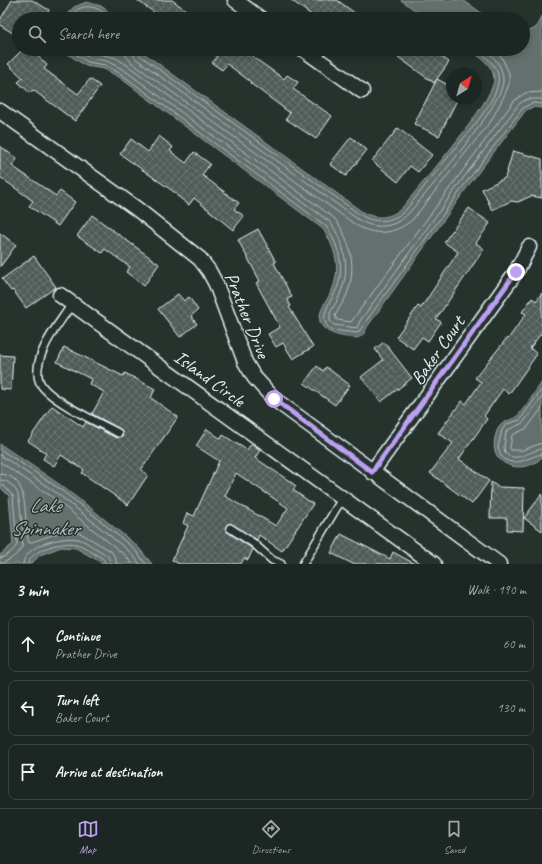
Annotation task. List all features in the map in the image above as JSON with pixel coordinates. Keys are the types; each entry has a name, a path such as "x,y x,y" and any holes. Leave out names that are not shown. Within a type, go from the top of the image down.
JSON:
{"street":[{"path":"235,0 251,12"},
{"path":"313,56 362,91"},
{"name":"Prather Drive","path":"0,111 144,214 200,259 216,284 245,362 264,389 285,408 499,564"},
{"name":"Baker Court","path":"372,472 516,272 529,247"},
{"name":"Island Circle","path":"60,295 343,497 434,564"}],"lane":[{"path":"72,304 44,348 38,368 40,382 49,393 61,401 118,433"},
{"path":"303,564 343,497"},
{"path":"230,528 253,544 272,560 281,564"}],"water":[{"path":"401,0 463,0 480,12 417,12"},
{"path":"87,2 104,7 108,12 69,12 74,7"},
{"path":"542,16 542,108 533,107 526,110 471,182 363,334 356,338 329,332 320,323 322,309 334,285 337,267 333,247 323,229 119,77 104,69 86,66 71,56 148,56 361,211 372,216 382,217 397,212 402,208 455,143 483,104 491,89 494,78 491,69 485,61 478,56 530,56 530,30 536,27"},
{"path":"542,382 542,457 534,463 525,466 516,467 508,465 500,460 496,453 494,443 497,431 503,423 519,415"},
{"name":"Lake Spinnaker","path":"0,444 59,484 93,510 137,546 152,564 104,564 76,548 61,547 40,555 31,564 0,564 0,555 13,544 9,496 0,487"}],"building":[{"path":"12,0 32,0 49,10 48,12 12,12 12,33 0,25 0,20"},
{"path":"137,0 172,0 188,12 153,12"},
{"path":"291,0 337,0 353,12 307,12"},
{"path":"16,56 37,56 47,65 44,69 78,94 90,79 100,86 75,121 33,90 30,93 18,82 23,78 8,64"},
{"path":"216,56 254,56 253,57 284,79 287,75 298,82 293,89 332,116 316,139 286,119 290,113 227,64 222,70 212,63 217,57"},
{"path":"397,56 441,56 449,62 434,83"},
{"path":"437,79 446,84 446,104 455,104 439,136 414,124"},
{"path":"398,128 432,155 418,172 410,166 398,182 372,161"},
{"path":"159,136 173,147 170,151 186,163 194,152 210,164 202,175 239,203 234,209 244,216 233,230 194,198 189,205 176,195 177,194 120,154 131,139 148,152"},
{"path":"351,137 367,150 346,176 330,164"},
{"path":"0,146 17,159 12,166 56,196 60,191 75,202 58,226 29,206 33,201 0,177"},
{"path":"513,151 542,159 542,198 531,196 518,202 511,201 492,210 482,189 505,178"},
{"path":"469,208 490,223 476,243 484,249 436,319 441,322 428,341 422,337 413,349 396,337 418,306 421,308 458,252 444,242"},
{"path":"92,215 159,264 144,286 126,272 130,267 105,249 102,253 77,236"},
{"path":"258,229 276,262 274,263 292,297 287,299 291,306 289,307 313,347 293,359 283,343 276,347 268,334 280,327 256,283 260,281 238,240"},
{"path":"0,233 16,245 0,267"},
{"path":"34,256 56,287 26,308 13,290 11,291 2,279"},
{"path":"542,293 542,332 530,348 537,354 509,394 503,389 484,416 487,419 459,459 489,481 472,504 430,473 453,443 438,433 462,401 466,404 481,382 475,378 507,338 508,339 526,314 522,312 532,298 536,301"},
{"path":"178,294 184,301 189,297 198,310 191,316 197,324 180,337 158,309"},
{"path":"384,342 412,378 381,402 361,377 383,360 375,349"},
{"path":"64,347 123,376 125,373 155,389 151,398 178,417 141,470 148,475 128,505 82,473 84,470 61,455 54,466 43,459 46,453 28,441 52,406 83,427 86,422 116,438 123,435 120,429 92,414 104,392 89,384 91,379 57,362"},
{"path":"0,355 13,356 11,390 0,389"},
{"path":"317,366 323,371 326,367 350,385 335,405 304,383"},
{"path":"207,429 221,439 223,435 247,450 251,444 260,450 255,458 296,486 293,490 313,504 282,551 259,535 257,540 230,523 226,526 226,531 253,549 248,560 244,558 241,564 179,564 172,560 188,526 183,523 187,513 194,516 219,461 196,446","holes":["236,473 288,508 276,526 225,496"]},
{"path":"491,482 498,487 524,488 523,531 507,530 507,518 490,518"},
{"path":"542,494 542,531 524,518"},
{"path":"341,534 390,559 393,552 415,564 353,564 331,553"}],"route":[{"path":"274,399 372,472 398,438 516,272"}]}
